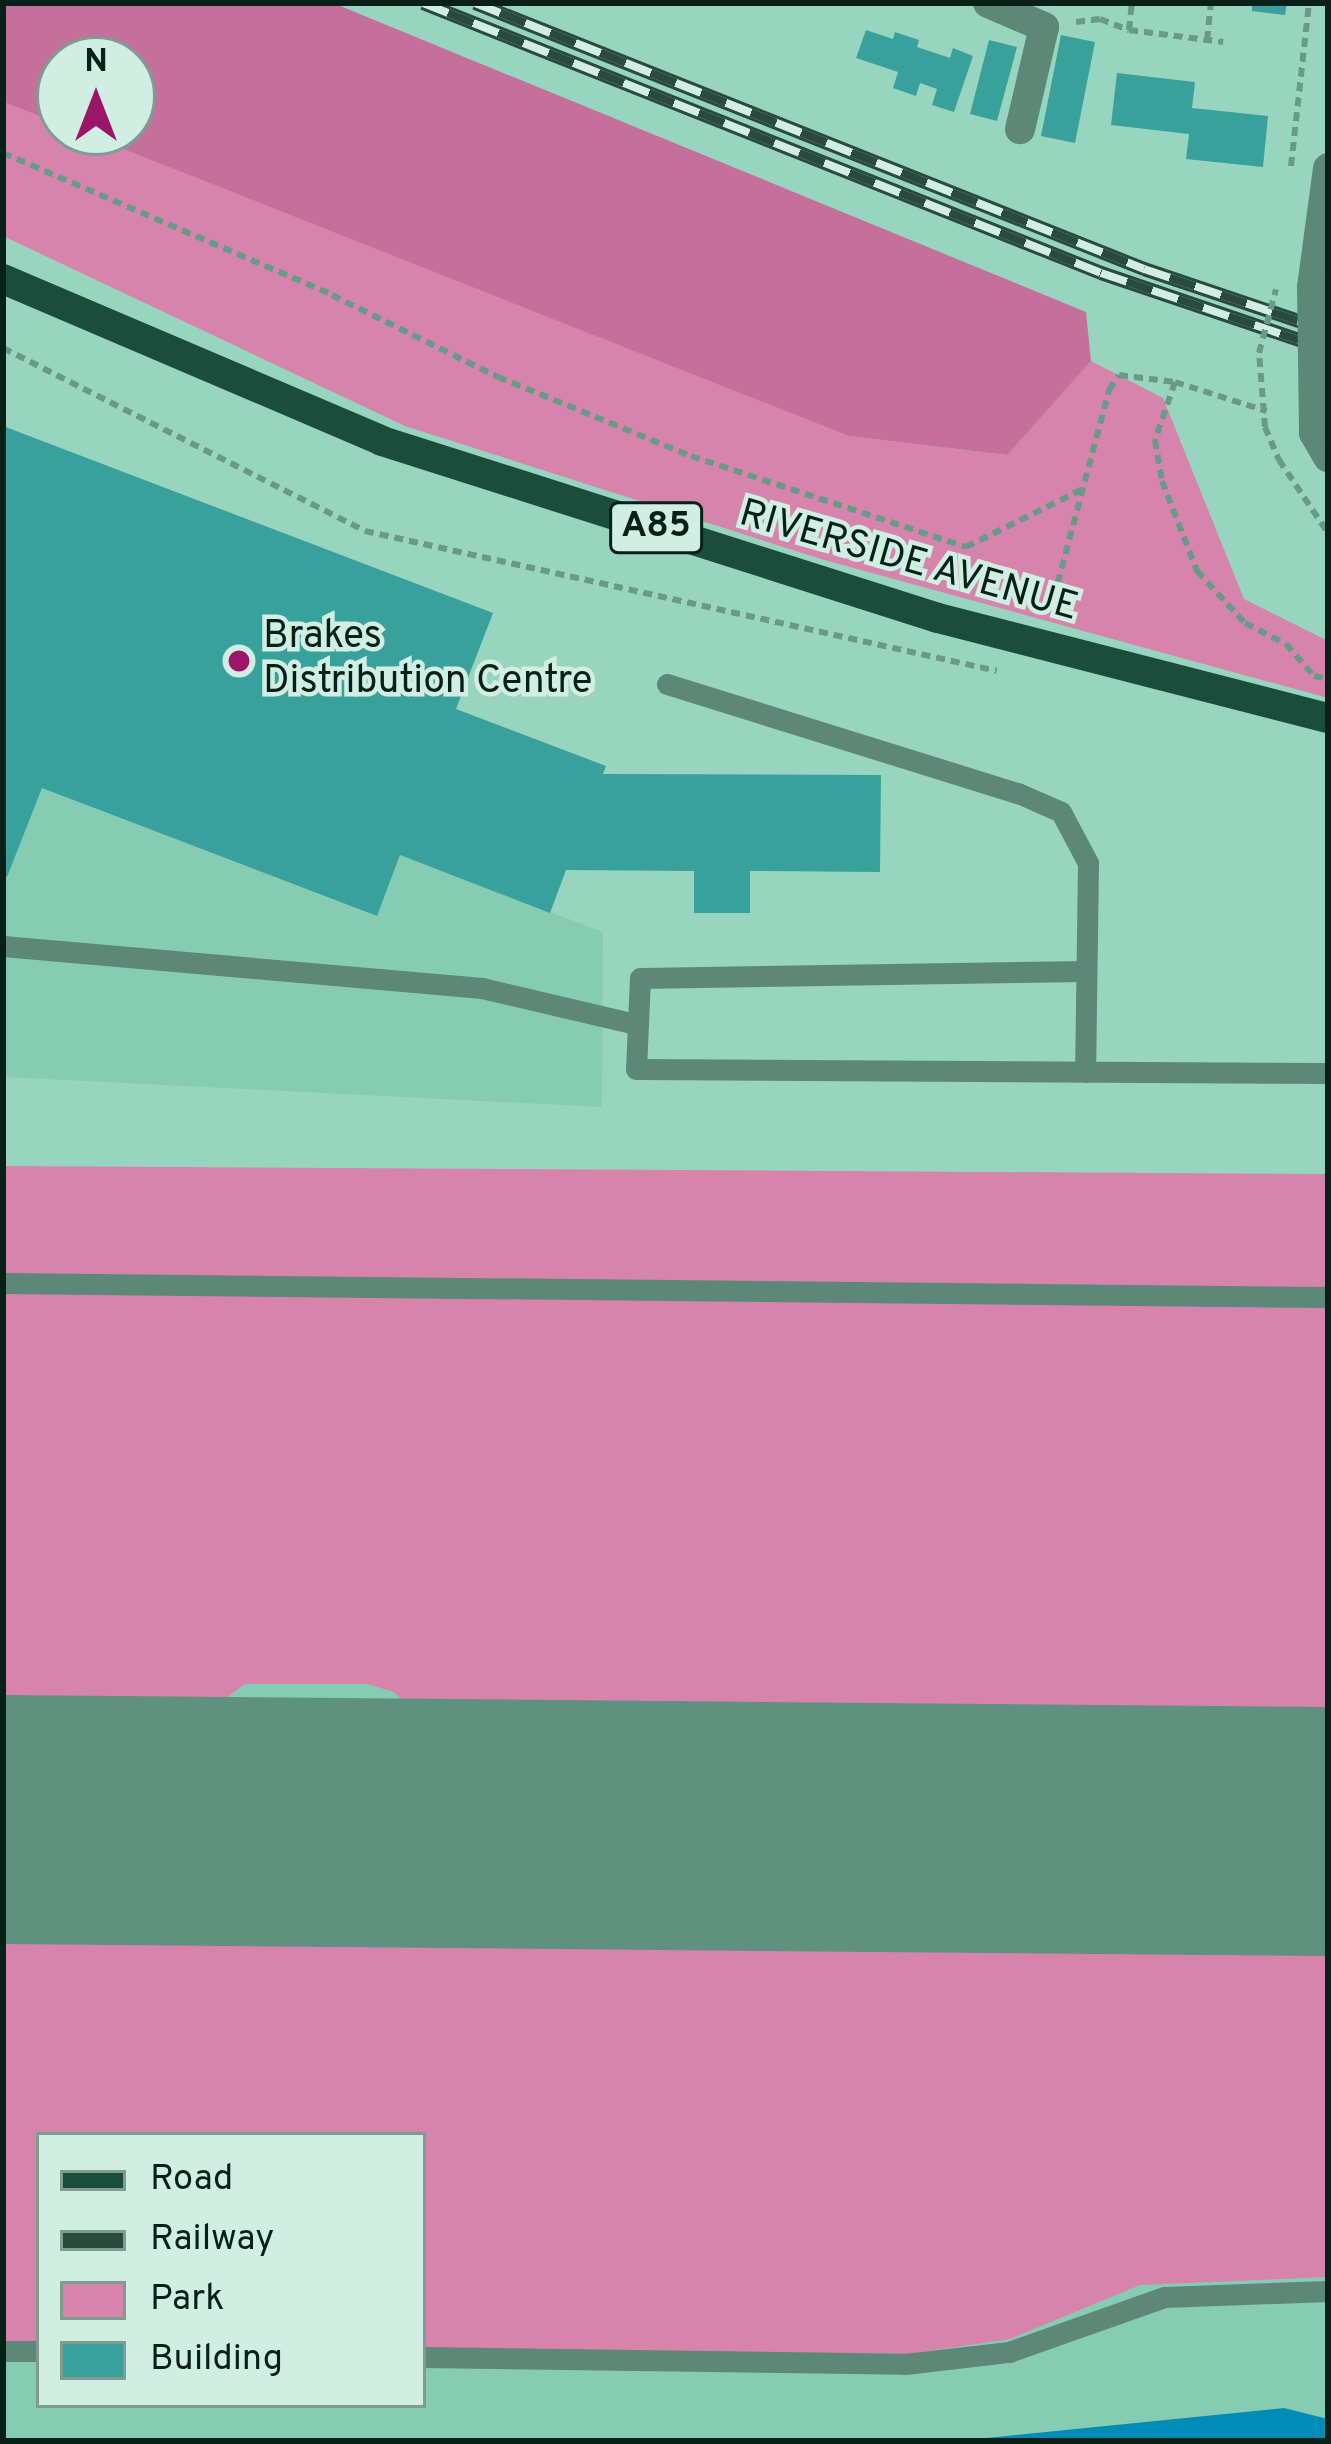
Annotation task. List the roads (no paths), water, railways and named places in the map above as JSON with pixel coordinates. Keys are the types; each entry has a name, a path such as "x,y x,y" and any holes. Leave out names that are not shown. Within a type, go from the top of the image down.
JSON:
{"main road":[{"name":"RIVERSIDE AVENUE","path":"3,279 382,441 938,618 1328,718"}],"street":[{"path":"988,3 1044,27 1020,129"},
{"path":"1321,445 1312,287 1328,168"}],"lane":[{"path":"667,684 1018,793 1061,812 1088,863 1085,1072"},
{"path":"3,946 482,988 635,1024"},
{"path":"1086,971 640,978 636,1069 1328,1073"},
{"path":"3,1283 1328,1297"},
{"path":"426,2357 905,2364 1009,2351 1164,2297 1328,2291"},
{"path":"3,2351 36,2351"}],"water":[{"path":"1284,2408 1328,2419 1328,2441 957,2441"}],"railway":[{"path":"423,3 1101,273 1328,350"},
{"path":"475,3 1144,269 1328,331"}],"place":[{"name":"Brakes Distribution Centre","path":"239,661"}]}
